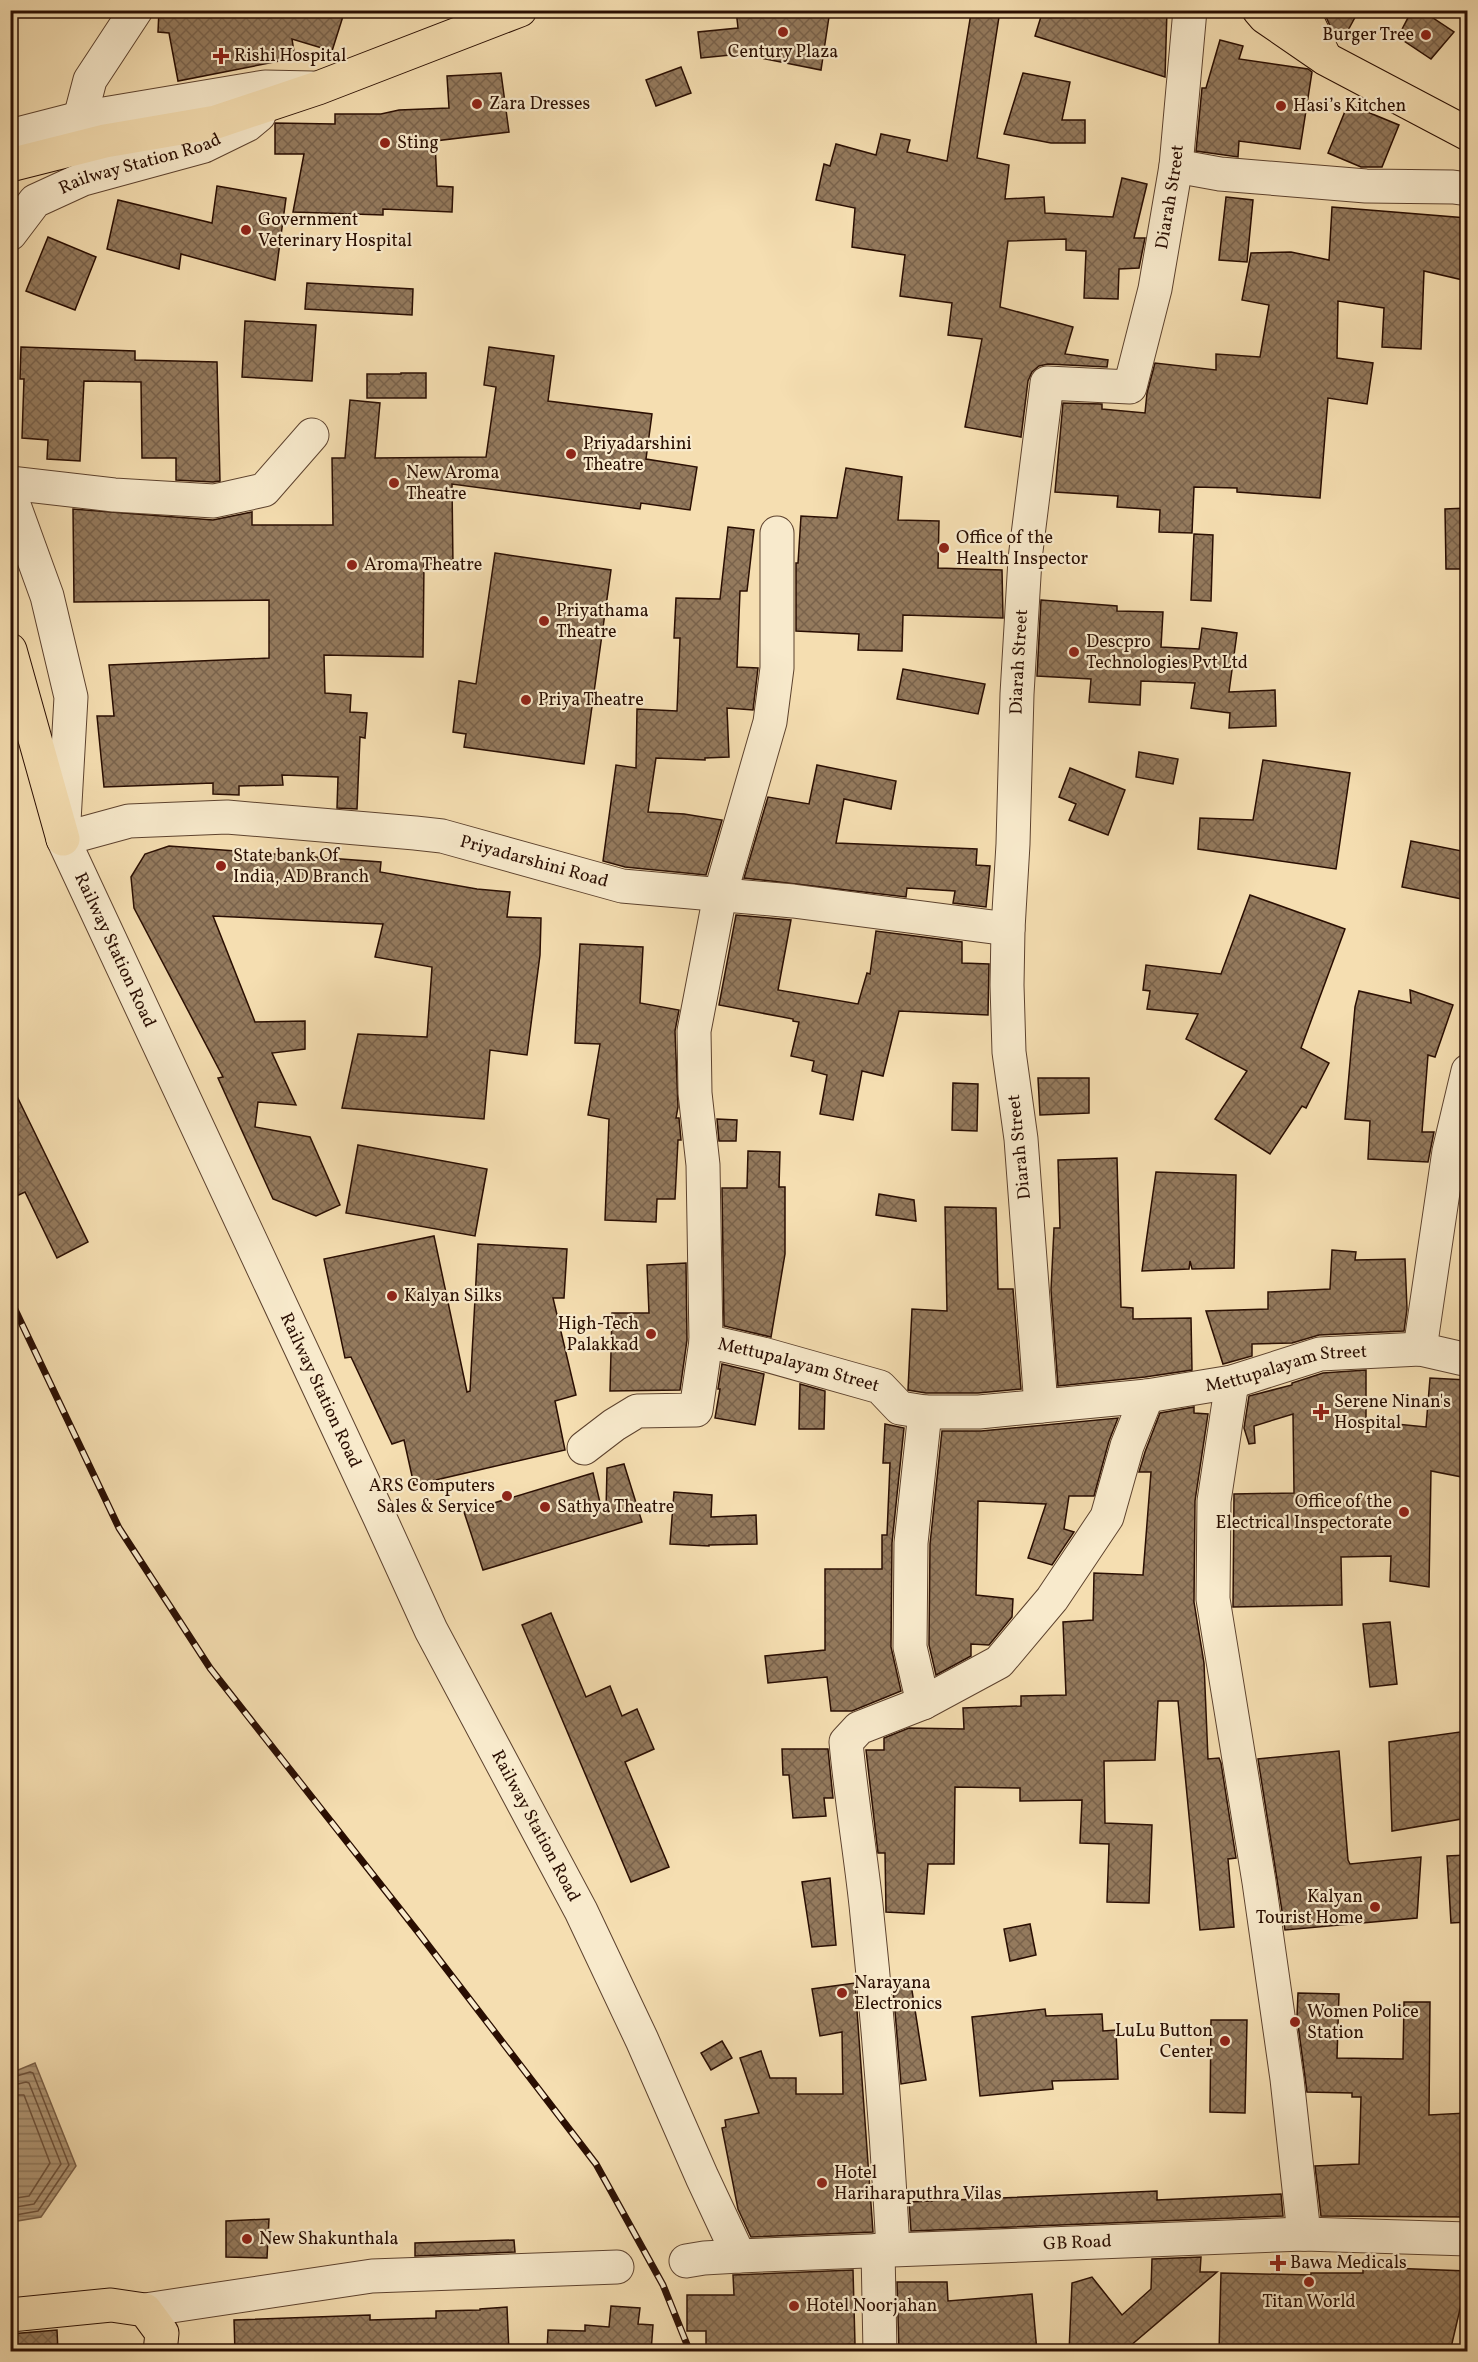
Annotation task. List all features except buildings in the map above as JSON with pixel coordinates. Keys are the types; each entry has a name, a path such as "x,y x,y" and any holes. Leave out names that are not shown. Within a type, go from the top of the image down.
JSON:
{"main road":[{"path":"10,165 105,141 216,122 318,88 520,10"},
{"path":"1259,10 1265,17 1326,59 1467,134"},
{"path":"1302,10 1326,59"},
{"path":"10,650 63,839"},
{"path":"10,2315 111,2305 145,2310 162,2333 160,2352"}],"street":[{"path":"80,118 90,80 136,10"},
{"name":"Diarah Street","path":"1041,1407 1022,1139 1009,1052 1008,929 1025,559 1047,383 1130,387 1155,289 1176,166 1190,10"},
{"path":"10,135 80,118 265,87 318,88"},
{"name":"Railway Station Road","path":"10,234 35,201 83,179 204,146 247,125 274,101"},
{"path":"1176,166 1220,174 1366,186 1467,189"},
{"path":"10,483 114,495 214,501 264,490 312,435"},
{"name":"Railway Station Road","path":"10,494 47,596 71,697 63,839 381,1518 430,1630 581,1911 739,2256"},
{"name":"Mettupalayam Street","path":"777,533 777,668 770,722 720,895 694,1031 695,1094 703,1165 706,1341 763,1354 880,1387 900,1408 925,1412 979,1412 1147,1396 1232,1382 1320,1354 1420,1349 1467,1360"},
{"name":"Priyadarshini Road","path":"63,839 129,821 227,816 442,836 622,886 793,901 1008,929"},
{"path":"1420,1349 1449,1151 1467,1071"},
{"path":"584,1448 637,1411 696,1410 706,1341"},
{"path":"1232,1382 1214,1501 1213,1599 1259,1882 1287,2079 1304,2234"},
{"path":"880,2352 886,2250 886,2120 866,1903 852,1809 846,1742 859,1728 923,1703 999,1662 1052,1599 1107,1517 1127,1446 1147,1396"},
{"path":"923,1703 910,1647 911,1543 925,1412"},
{"name":"GB Road","path":"686,2261 739,2256 1304,2234 1467,2239"},
{"path":"145,2310 372,2276 617,2267"}],"water":[{"path":"35,2063 76,2166 41,2217 11,2222 11,2073"}],"railway":[{"path":"10,1299 119,1528 210,1668 418,1932 596,2164 663,2285 690,2352"}],"place":[{"name":"Century Plaza","path":"783,32"},
{"name":"Burger Tree","path":"1426,35"},
{"name":"Rishi Hospital","path":"221,56"},
{"name":"Zara Dresses","path":"477,104"},
{"name":"Hasi’s Kitchen","path":"1281,106"},
{"name":"Sting","path":"385,143"},
{"name":"Government Veterinary Hospital","path":"246,230"},
{"name":"Priyadarshini Theatre","path":"571,454"},
{"name":"New Aroma Theatre","path":"394,483"},
{"name":"Office of the Health Inspector","path":"944,548"},
{"name":"Aroma Theatre","path":"352,565"},
{"name":"Priyathama Theatre","path":"544,621"},
{"name":"Descpro Technologies Pvt Ltd","path":"1074,652"},
{"name":"Priya Theatre","path":"526,700"},
{"name":"State bank Of India, AD Branch","path":"221,866"},
{"name":"Kalyan Silks","path":"392,1296"},
{"name":"High-Tech Palakkad","path":"651,1334"},
{"name":"Serene Ninan's Hospital","path":"1321,1412"},
{"name":"ARS Computers Sales & Service","path":"507,1496"},
{"name":"Sathya Theatre","path":"545,1507"},
{"name":"Office of the Electrical Inspectorate","path":"1404,1512"},
{"name":"Kalyan Tourist Home","path":"1375,1907"},
{"name":"Narayana Electronics","path":"842,1993"},
{"name":"Women Police Station","path":"1295,2022"},
{"name":"LuLu Button Center","path":"1225,2041"},
{"name":"Hotel Hariharaputhra Vilas","path":"822,2183"},
{"name":"New Shakunthala","path":"247,2239"},
{"name":"Bawa Medicals","path":"1278,2263"},
{"name":"Titan World","path":"1309,2282"},
{"name":"Hotel Noorjahan","path":"794,2306"}]}
